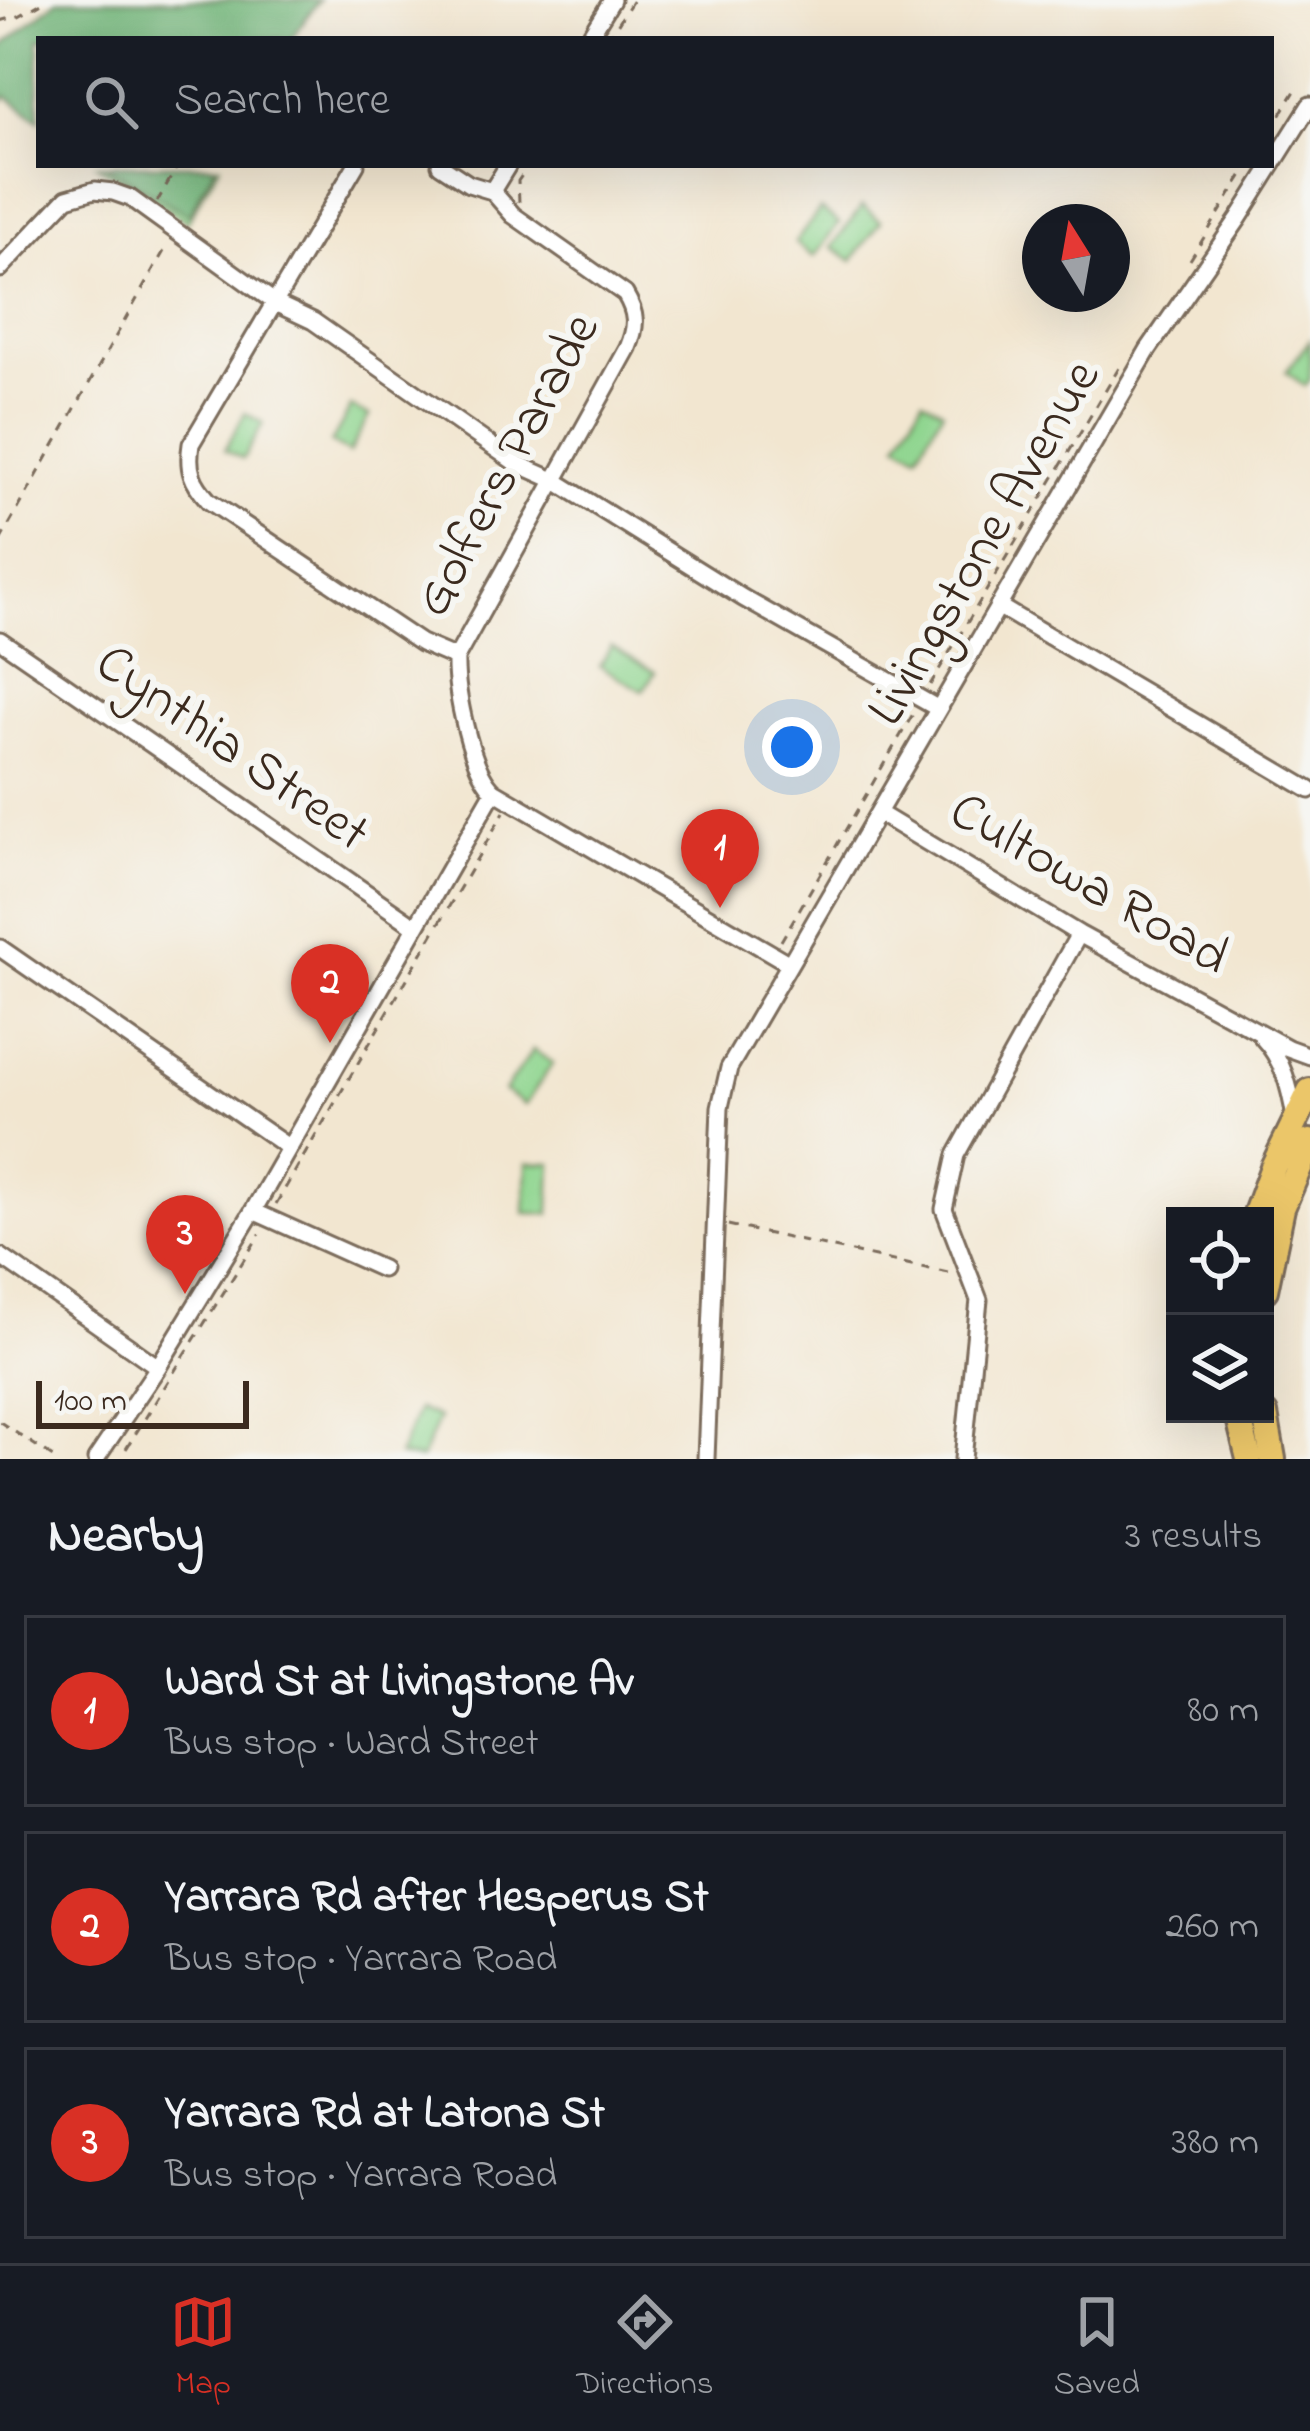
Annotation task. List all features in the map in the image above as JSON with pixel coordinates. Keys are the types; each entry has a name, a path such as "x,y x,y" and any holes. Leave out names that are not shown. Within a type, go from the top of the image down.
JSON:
{"highway":[{"path":"1259,1207 1310,1090"},
{"path":"1274,1239 1300,1186 1310,1142"},
{"path":"1240,1423 1249,1459"},
{"path":"1266,1423 1273,1459"}],"street":[{"path":"590,36 612,0"},
{"name":"Livingstone Avenue","path":"706,1459 723,1088 743,1041 1148,350 1304,126 1310,105"},
{"name":"Golfers Parade","path":"354,168 191,444 188,465 193,483 208,501 421,643 456,658 628,348 636,312 625,294 514,215 492,191 469,184 445,168"},
{"path":"492,191 506,168"},
{"path":"0,269 67,198 112,191 277,304 313,321 516,464 554,480 743,598 937,708"},
{"path":"998,606 1310,790"},
{"name":"Cynthia Street","path":"0,640 416,927"},
{"path":"456,658 455,675 477,769 494,791 788,963"},
{"path":"111,1453 494,791"},
{"name":"Cultowa Road","path":"880,814 1079,934 1310,1056"},
{"path":"963,1459 979,1300 944,1210 956,1155 1079,934"},
{"path":"0,948 288,1148"},
{"name":"Cultowa Road","path":"1256,1030 1271,1047 1290,1084 1295,1118"},
{"path":"253,1210 382,1269"},
{"path":"0,1256 158,1366"}],"path":[{"path":"0,21 46,0"},
{"path":"610,36 633,0"},
{"path":"1274,125 1295,91"},
{"path":"150,214 176,168"},
{"path":"517,203 521,200 518,182 527,168"},
{"path":"0,541 175,232"},
{"path":"781,941 914,712"},
{"path":"276,1204 504,812"},
{"path":"715,1222 970,1277"},
{"path":"111,1453 260,1234"},
{"path":"0,1422 56,1459"}],"green space":[{"path":"57,0 319,0 293,36 36,36 36,118 7,96 0,103 0,48"},
{"path":"102,168 218,168 187,222"},
{"path":"110,168 214,168 189,215"},
{"path":"862,206 881,221 852,261 832,247"},
{"path":"820,209 839,223 814,257 795,243"},
{"path":"1310,340 1310,379 1305,386 1286,372"},
{"path":"923,399 943,410 918,454 898,443"},
{"path":"351,407 369,416 349,453 331,443"},
{"path":"245,413 263,423 243,459 225,450"},
{"path":"611,646 655,672 643,691 600,666"},
{"path":"533,1050 553,1063 525,1105 504,1091"},
{"path":"527,1163 552,1163 550,1214 525,1213"},
{"path":"418,1409 439,1418 421,1459 398,1456"}],"place":[{"name":"Ward St at Livingstone Av","path":"720,908"},
{"name":"Yarrara Rd after Hesperus St","path":"330,1043"},
{"name":"Yarrara Rd at Latona St","path":"185,1294"}]}
